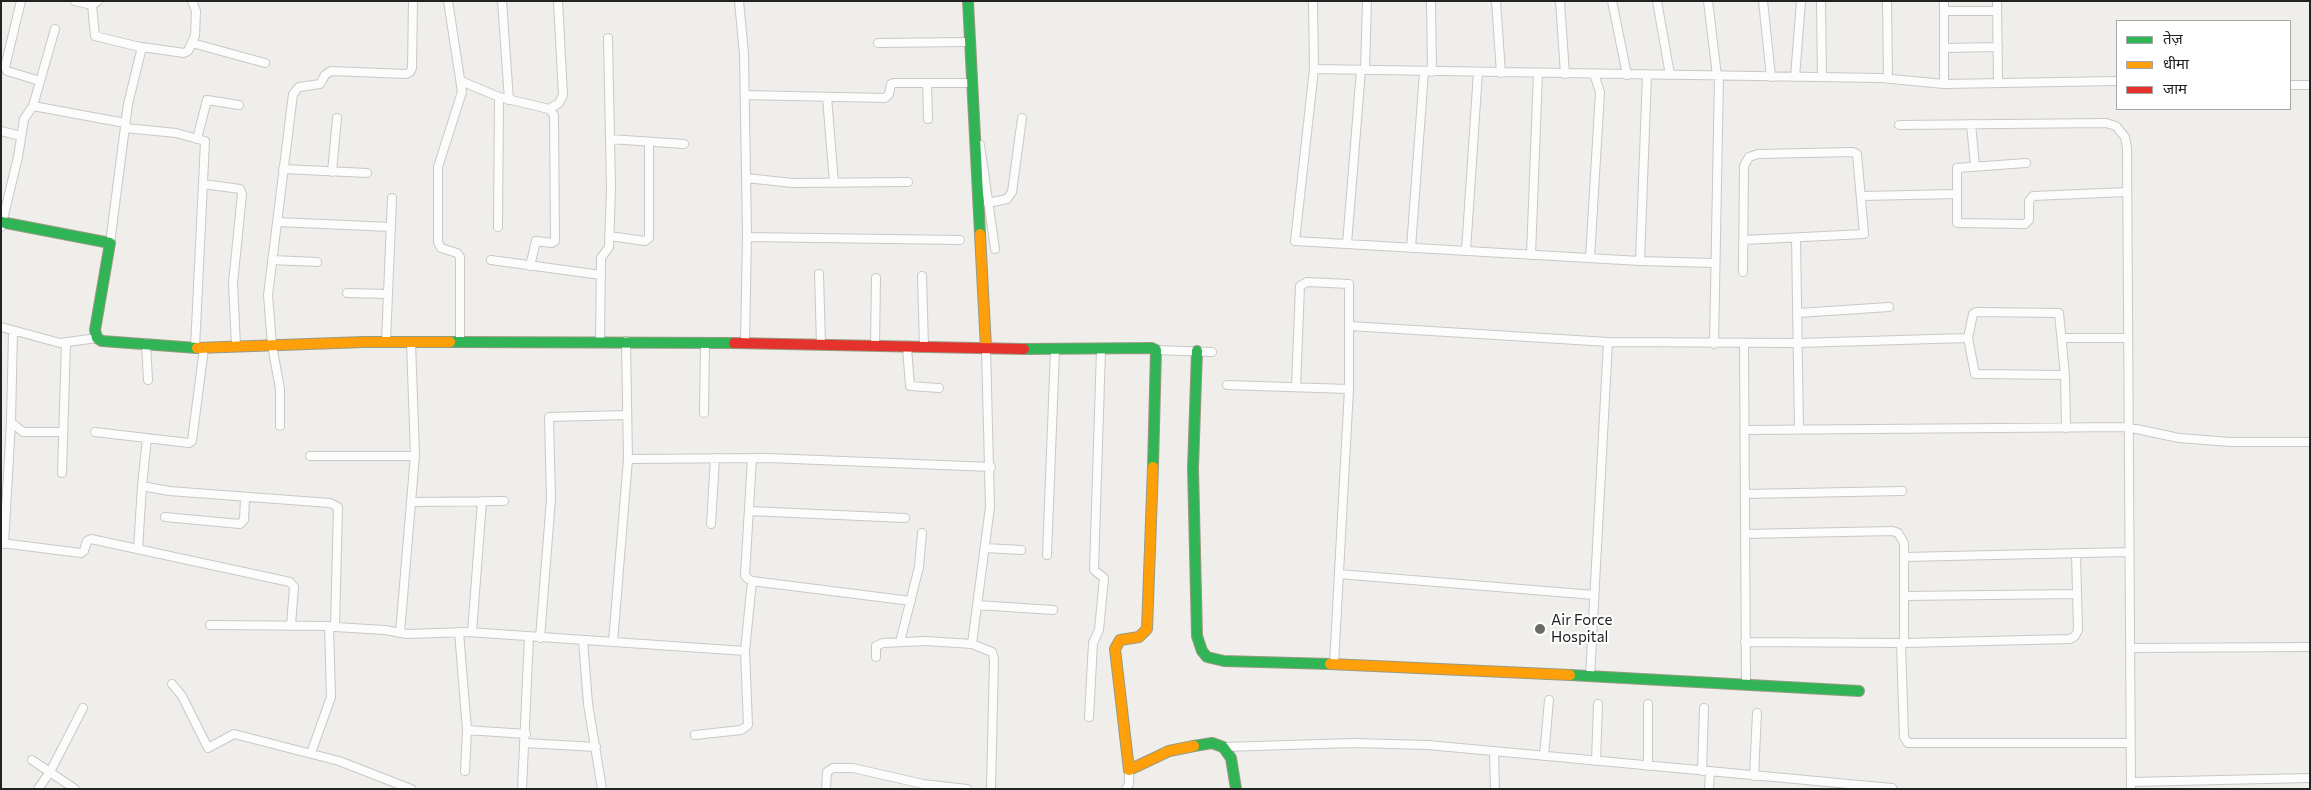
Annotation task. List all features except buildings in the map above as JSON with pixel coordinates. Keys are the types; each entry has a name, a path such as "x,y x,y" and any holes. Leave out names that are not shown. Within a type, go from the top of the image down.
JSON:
{"street":[{"path":"21,1 4,63 7,70 40,81"},
{"path":"75,1 95,3 95,36 144,48 184,53 188,51 195,36 196,11 192,1"},
{"path":"280,426 280,389 272,345 268,295 293,94 299,87 320,84 325,75 331,71 406,74 410,72 412,68 413,1"},
{"path":"448,1 461,81 459,106 438,168 438,242 441,248 457,253 460,257 460,341"},
{"path":"502,1 509,100"},
{"path":"549,109 559,103 563,95 558,1"},
{"path":"739,1 744,54 745,95 747,237 745,344"},
{"path":"968,1 991,467 990,507 972,644"},
{"path":"1313,1 1314,70 1295,241 1640,261 1715,263"},
{"path":"1347,244 1363,70 1367,1"},
{"path":"1411,248 1428,72 1431,1"},
{"path":"1496,1 1501,73"},
{"path":"1560,1 1565,74"},
{"path":"1612,1 1627,75"},
{"path":"1657,1 1670,75"},
{"path":"1708,1 1718,76 1714,344"},
{"path":"1763,1 1771,77"},
{"path":"1795,77 1800,1"},
{"path":"1821,1 1822,77"},
{"path":"1887,1 1888,78"},
{"path":"1944,1 1944,84"},
{"path":"1997,1 1998,83"},
{"path":"1944,11 1998,10"},
{"path":"55,29 33,106 25,115 2,224 110,243"},
{"path":"600,341 601,258 609,247 610,139 608,38"},
{"path":"878,43 969,42"},
{"path":"192,43 265,63"},
{"path":"97,338 95,330 97,312 110,243 125,125 130,95 142,47 144,48"},
{"path":"1944,48 1998,47"},
{"path":"1314,70 1888,78 1944,84 2116,81"},
{"path":"1466,251 1478,72"},
{"path":"1531,255 1538,74"},
{"path":"1590,258 1600,92 1594,74"},
{"path":"1640,261 1647,75"},
{"path":"461,81 499,97 549,109 554,115 555,241 552,243 536,241 530,266"},
{"path":"927,83 928,119"},
{"path":"745,95 884,98 890,94 891,84 971,83"},
{"path":"2291,84 2310,85"},
{"path":"498,227 499,97"},
{"path":"827,97 834,183"},
{"path":"197,139 207,100 239,105"},
{"path":"33,106 125,125 176,133 205,141 200,348 192,441 189,443 95,432"},
{"path":"332,172 337,118"},
{"path":"988,203 1007,199 1012,192 1022,118"},
{"path":"1899,125 2106,123 2116,126 2125,137 2131,786 2310,778"},
{"path":"1971,124 1975,166"},
{"path":"1,131 21,136"},
{"path":"610,139 684,144"},
{"path":"609,236 646,241 649,238 649,142"},
{"path":"980,143 995,249"},
{"path":"1743,240 1864,234 1862,196 1856,152 1753,154 1746,161 1744,166 1743,240 1743,272"},
{"path":"2026,163 1957,168 1957,223 2025,224 2029,220 2029,201 2033,196 2126,192"},
{"path":"283,168 367,173"},
{"path":"746,178 793,183 908,182"},
{"path":"203,184 240,189 242,194 233,283 236,346"},
{"path":"1862,196 1956,194"},
{"path":"386,342 392,198"},
{"path":"277,222 391,227"},
{"path":"747,237 960,240"},
{"path":"1796,238 1799,430"},
{"path":"272,260 317,262"},
{"path":"492,260 600,275"},
{"path":"819,274 821,345"},
{"path":"922,276 924,347"},
{"path":"875,346 876,278"},
{"path":"1296,387 1300,286 1303,283 1348,284 1350,326 1349,389 1334,664"},
{"path":"347,293 388,294"},
{"path":"1798,313 1889,307"},
{"path":"2065,375 1979,376 1973,371 1968,338 1970,318 1976,312 2054,311 2060,316 2065,375 2066,428"},
{"path":"1350,326 1608,342 1744,344 1968,338"},
{"path":"1,327 13,332 66,342 97,338 102,341 200,348 386,342 626,341 1055,350 1152,348 1156,350 1212,352"},
{"path":"13,332 11,422 3,543 81,553 84,551 87,541 91,539 290,582 294,587 291,625"},
{"path":"2062,338 2127,338"},
{"path":"612,642 628,459 626,341"},
{"path":"62,473 66,342"},
{"path":"400,633 415,456 411,342"},
{"path":"1590,677 1608,342"},
{"path":"704,413 705,343"},
{"path":"146,344 148,380"},
{"path":"1744,344 1746,684"},
{"path":"907,347 910,386 939,388"},
{"path":"1048,555 1055,350"},
{"path":"1089,717 1092,643 1099,630 1104,578 1094,570 1101,350"},
{"path":"1126,789 1129,784 1129,770 1115,648 1120,640 1139,637 1147,629 1156,350"},
{"path":"1196,351 1193,468 1198,644 1208,657 1215,660 1392,665 1858,691"},
{"path":"1227,385 1349,389"},
{"path":"540,638 551,499 549,417 627,415"},
{"path":"11,422 23,432 62,432"},
{"path":"1745,430 2127,427 2179,438 2230,442 2310,442"},
{"path":"138,549 147,438"},
{"path":"310,456 415,456"},
{"path":"711,524 715,458"},
{"path":"628,459 752,458 991,467"},
{"path":"752,458 745,575 752,581 911,602"},
{"path":"142,486 169,491 245,498 330,503 338,507 330,697 312,753"},
{"path":"1745,494 1902,491"},
{"path":"165,517 240,524 244,520 245,498"},
{"path":"472,632 482,501"},
{"path":"411,502 504,501"},
{"path":"749,511 905,518"},
{"path":"1745,534 1893,531 1901,537 1904,557 1904,737 1908,743 2130,743"},
{"path":"900,642 911,602 922,533"},
{"path":"985,548 1021,550"},
{"path":"1904,557 2128,552"},
{"path":"1745,642 1903,643 2070,639 2076,636 2078,630 2076,553"},
{"path":"1339,574 1594,595"},
{"path":"695,735 746,728 745,650 752,581"},
{"path":"1904,596 2077,594"},
{"path":"977,605 1053,610"},
{"path":"210,625 332,626 386,630 400,633 472,632 540,638 745,650"},
{"path":"459,632 467,730 465,771"},
{"path":"522,789 529,637"},
{"path":"582,640 588,704 602,789"},
{"path":"876,657 875,650 879,644 900,642 934,641 972,644 992,652 994,659 991,789"},
{"path":"2130,648 2310,647"},
{"path":"172,684 182,696 208,748 234,734 312,753 411,789"},
{"path":"1544,756 1549,700"},
{"path":"1596,761 1598,704"},
{"path":"1648,704 1648,766"},
{"path":"38,789 50,772 82,708"},
{"path":"1704,708 1706,772 1709,789"},
{"path":"1754,776 1757,713"},
{"path":"467,730 596,747"},
{"path":"1129,770 1169,751 1212,743 1223,747 1353,743 1428,745 1853,787 1892,788"},
{"path":"1223,747 1232,758 1236,789"},
{"path":"1494,752 1495,789"},
{"path":"32,760 75,789"},
{"path":"826,789 827,772 832,768 853,768 923,784 967,789"},
{"path":"1782,789 1783,779"}],"traffic: fast":[{"path":"968,1 980,234"},
{"path":"1,222 110,243 95,330 97,338 102,341 197,348"},
{"path":"450,342 734,343"},
{"path":"1024,349 1152,348 1156,350 1153,467"},
{"path":"1197,351 1193,468 1197,636 1202,651 1207,657 1224,661 1330,664"},
{"path":"1570,675 1859,691"},
{"path":"1194,746 1212,743 1223,747 1231,758 1236,789"}],"traffic: slow":[{"path":"980,234 986,348"},
{"path":"197,348 364,342 450,342"},
{"path":"1153,467 1147,629 1139,637 1120,640 1115,649 1129,770 1169,751 1194,746"},
{"path":"1330,664 1570,675"}],"traffic: jam":[{"path":"734,343 1024,349"}],"place":[{"name":"Air Force Hospital","path":"1540,629"}]}
